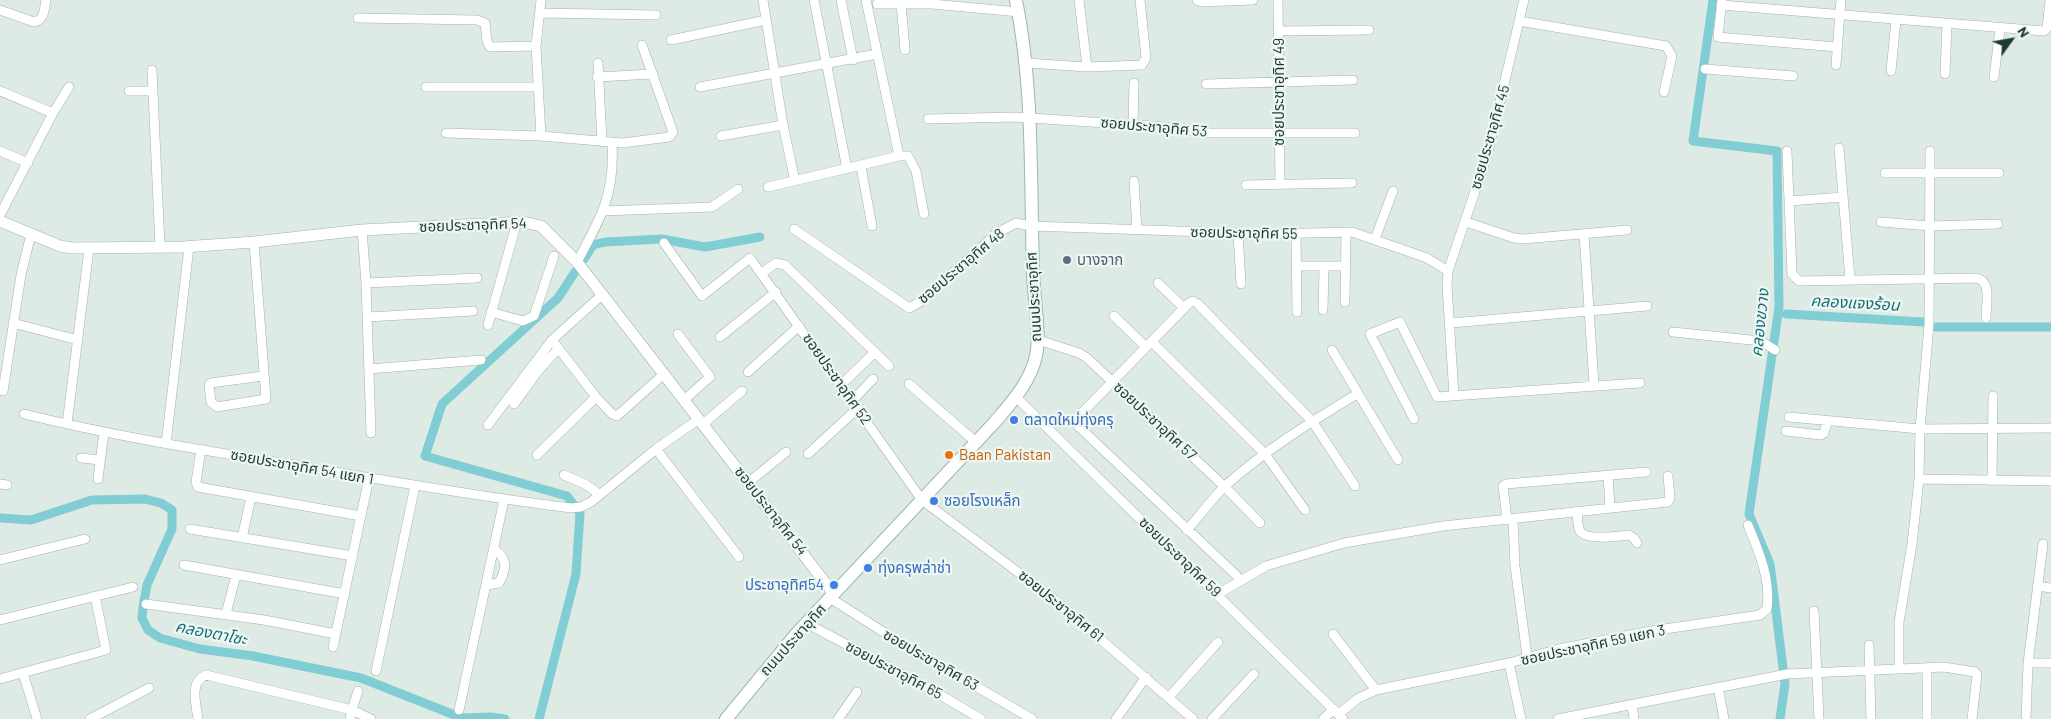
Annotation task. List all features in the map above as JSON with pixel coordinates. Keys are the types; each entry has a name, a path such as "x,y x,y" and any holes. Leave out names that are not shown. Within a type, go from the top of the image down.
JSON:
{"main road":[{"name":"ถนนประชาอุทิศ","path":"726,719 749,689 806,623 977,442 1016,397 1034,366 1038,340 1031,226 1030,118 1027,63 1018,6"}],"street":[{"path":"0,10 34,22 42,17 46,0"},
{"path":"541,0 536,46 541,136"},
{"path":"762,0 783,125 795,181"},
{"path":"814,0 847,169"},
{"path":"841,0 853,60"},
{"path":"866,0 899,156"},
{"path":"1079,0 1088,67"},
{"path":"1027,63 1088,67 1144,63 1146,58 1140,0"},
{"path":"1197,0 1202,2 1253,0"},
{"name":"ซอยประชาอุทิศ 49","path":"1278,0 1280,185"},
{"name":"ซอยประชาอุทิศ 45","path":"1454,396 1447,284 1448,271 1466,222 1501,105 1524,0"},
{"path":"1836,65 1841,0"},
{"path":"1837,47 1718,37 1721,3 1947,25 2046,30 2050,0"},
{"path":"877,4 901,2 1018,6"},
{"path":"901,2 905,50"},
{"path":"541,13 656,15"},
{"path":"358,18 477,20 483,22 486,26 487,41 490,46 536,46"},
{"path":"671,40 766,20"},
{"path":"1891,71 1896,20"},
{"path":"1519,21 1666,46 1672,56 1664,92"},
{"path":"1945,74 1947,25"},
{"path":"1994,77 2000,29"},
{"path":"1279,31 1369,30"},
{"path":"446,133 541,136 612,143 665,139 672,135 642,45"},
{"path":"700,87 877,54"},
{"path":"598,63 602,142"},
{"path":"1705,69 1794,76"},
{"path":"152,70 160,248"},
{"path":"598,77 653,74"},
{"path":"1206,84 1354,80"},
{"path":"1134,83 1134,124"},
{"path":"426,86 537,87"},
{"path":"0,215 53,113 69,87"},
{"path":"0,90 53,113"},
{"path":"129,91 152,91"},
{"name":"ซอยประชาอุทิศ 53","path":"928,119 1030,118 1134,124 1210,133 1356,133"},
{"path":"721,136 783,125"},
{"path":"577,262 603,211 612,183 612,143"},
{"path":"1839,148 1850,278"},
{"path":"1787,151 1792,274 1794,278 1799,280 1929,277 1983,280 1986,284 1986,318"},
{"path":"1899,669 1900,606 1912,544 1919,479 1920,429 1929,325 1930,151"},
{"path":"0,152 28,162"},
{"path":"768,187 899,156 908,156 913,162 924,214"},
{"path":"861,166 872,226"},
{"path":"1885,173 1999,173"},
{"path":"1134,181 1137,230"},
{"path":"1246,186 1352,183"},
{"path":"603,211 712,207 738,189"},
{"path":"1375,239 1393,191"},
{"path":"1789,201 1843,197"},
{"name":"ซอยประชาอุทิศ 54","path":"0,221 60,246 89,248 189,247 362,230 517,222 542,226 577,262 603,294 749,482 832,596"},
{"path":"488,325 517,222"},
{"path":"1466,222 1514,238 1627,230"},
{"path":"1881,222 1930,226 1998,224"},
{"name":"ซอยประชาอุทิศ 48","path":"794,229 910,308 920,302 997,233 1016,223 1031,226"},
{"name":"ซอยประชาอุทิศ 55","path":"1031,226 1238,234 1346,232 1375,239 1427,258 1448,271"},
{"path":"362,230 368,317 371,433"},
{"path":"1345,302 1346,232"},
{"path":"3,391 13,324 31,234"},
{"path":"1238,234 1241,284"},
{"path":"1296,234 1297,312"},
{"path":"1584,234 1594,385"},
{"path":"254,242 262,376 266,399 217,407 211,402 209,385 211,383 262,376"},
{"name":"ซอยประชาอุทิศ 52","path":"664,243 702,296 750,258 922,500"},
{"path":"166,444 189,247"},
{"path":"67,424 89,248"},
{"path":"491,312 523,321 534,316 554,256"},
{"path":"762,273 776,264 785,265 889,366"},
{"path":"1297,266 1346,266"},
{"path":"1322,310 1324,267"},
{"path":"366,283 477,278"},
{"path":"1158,283 1184,308"},
{"path":"720,337 776,292"},
{"path":"488,425 552,340 603,294"},
{"path":"1237,576 1078,426 1078,417 1193,301 1312,421 1355,486"},
{"path":"1450,323 1647,306"},
{"path":"368,317 473,311"},
{"path":"1114,316 1149,344 1266,454 1305,510"},
{"path":"1414,419 1370,334 1400,322 1437,397 1640,383"},
{"path":"13,324 78,340"},
{"path":"748,372 800,326"},
{"path":"1673,332 1761,341 1773,349"},
{"path":"678,334 710,377 684,400"},
{"path":"552,340 596,396 612,414 617,416 664,374"},
{"name":"ซอยประชาอุทิศ 57","path":"1038,340 1083,354 1225,487 1260,523"},
{"path":"514,404 558,349"},
{"path":"1332,350 1398,460"},
{"path":"841,384 875,352"},
{"path":"369,369 480,360"},
{"path":"808,454 855,404 874,379"},
{"path":"909,384 977,442"},
{"path":"564,476 585,484 599,494 656,449 701,421 742,391"},
{"path":"1187,530 1225,487 1266,454 1312,421 1357,394"},
{"path":"537,455 596,396"},
{"path":"1992,481 1993,396"},
{"name":"ซอยประชาอุทิศ 59","path":"1016,397 1339,714"},
{"name":"ซอยประชาอุทิศ 54 แยก 1","path":"24,414 166,444 504,500 571,508 581,507 599,494"},
{"path":"1789,417 1827,422 1920,429 2051,428"},
{"path":"1786,431 1820,435 1824,433 1827,422"},
{"path":"98,479 104,432"},
{"path":"656,449 739,557"},
{"path":"201,450 196,486 361,516"},
{"path":"749,482 786,452"},
{"path":"82,458 100,460"},
{"path":"1527,656 1510,519 1503,486 1506,484 1646,472"},
{"path":"1608,475 1610,508"},
{"path":"1218,594 1266,566 1344,543 1395,533 1668,502 1670,498 1668,476"},
{"path":"332,647 369,478"},
{"path":"1919,479 2051,481"},
{"path":"376,671 415,486"},
{"path":"242,538 251,497"},
{"path":"459,710 487,584 499,583 505,561 503,555 494,549 504,500"},
{"name":"ซอยประชาอุทิศ 61","path":"922,500 1055,600 1194,719"},
{"path":"1577,511 1580,530 1584,535 1591,537 1630,536 1634,538 1636,543"},
{"name":"ซอยประชาอุทิศ 59 แยก 3","path":"1323,719 1339,714 1357,699 1376,690 1509,663 1527,656 1651,631 1760,615 1766,609 1767,590 1763,563 1748,525"},
{"path":"190,529 353,556"},
{"path":"0,560 85,539"},
{"path":"2026,719 2028,663 2043,544"},
{"path":"184,566 345,594"},
{"path":"226,614 236,575"},
{"path":"2037,586 2051,588"},
{"path":"0,620 133,587"},
{"path":"0,679 106,650 95,596"},
{"name":"ซอยประชาอุทิศ 63","path":"832,596 896,640 1032,719"},
{"path":"146,604 226,614 336,634"},
{"path":"1814,611 1819,719"},
{"name":"ซอยประชาอุทิศ 65","path":"806,623 930,689 981,719"},
{"path":"1333,634 1376,690"},
{"path":"1169,697 1218,642"},
{"path":"1870,645 1871,719"},
{"path":"1509,663 1521,719"},
{"path":"2028,663 2051,663"},
{"path":"1927,668 1927,719"},
{"path":"1558,719 1783,675 1927,668 1970,670 1976,673 1972,719"},
{"path":"23,673 37,719"},
{"path":"1212,719 1254,674"},
{"path":"198,719 196,683 199,678 206,675 351,715 372,719"},
{"path":"1116,719 1146,676"},
{"path":"1718,687 1724,719"},
{"path":"90,719 149,688"},
{"path":"351,715 358,690"},
{"path":"838,719 858,692"},
{"path":"1632,705 1634,719"}],"waterway":[{"name":"คลองขวาง","path":"1713,0 1693,141 1777,151 1779,307 1749,514 1770,564 1785,684 1780,719"},
{"path":"584,259 593,245 605,242 662,239 705,247 760,237"},
{"path":"539,719 576,574 580,513 567,496 425,456 442,404 558,298 575,272"},
{"name":"คลองแจงร้อน","path":"1786,314 1923,322"},
{"name":"คลองแจงร้อน","path":"1936,327 2051,327"},
{"name":"คลองตาโซะ","path":"0,518 31,520 92,500 145,499 161,503 172,510 172,529 147,585 142,618 148,630 160,638 200,649 253,656 361,678 462,718 491,717 505,719"}],"place":[{"name":"บางจาก","path":"1067,260"},
{"name":"ตลาดใหม่ทุ่งครุ","path":"1014,420"},
{"name":"Baan Pakistan","path":"949,455"},
{"name":"ซอยโรงเหล็ก","path":"934,501"},
{"name":"ทุ่งครุพล่าช่า","path":"868,568"},
{"name":"ประชาอุทิศ54","path":"834,585"}]}
